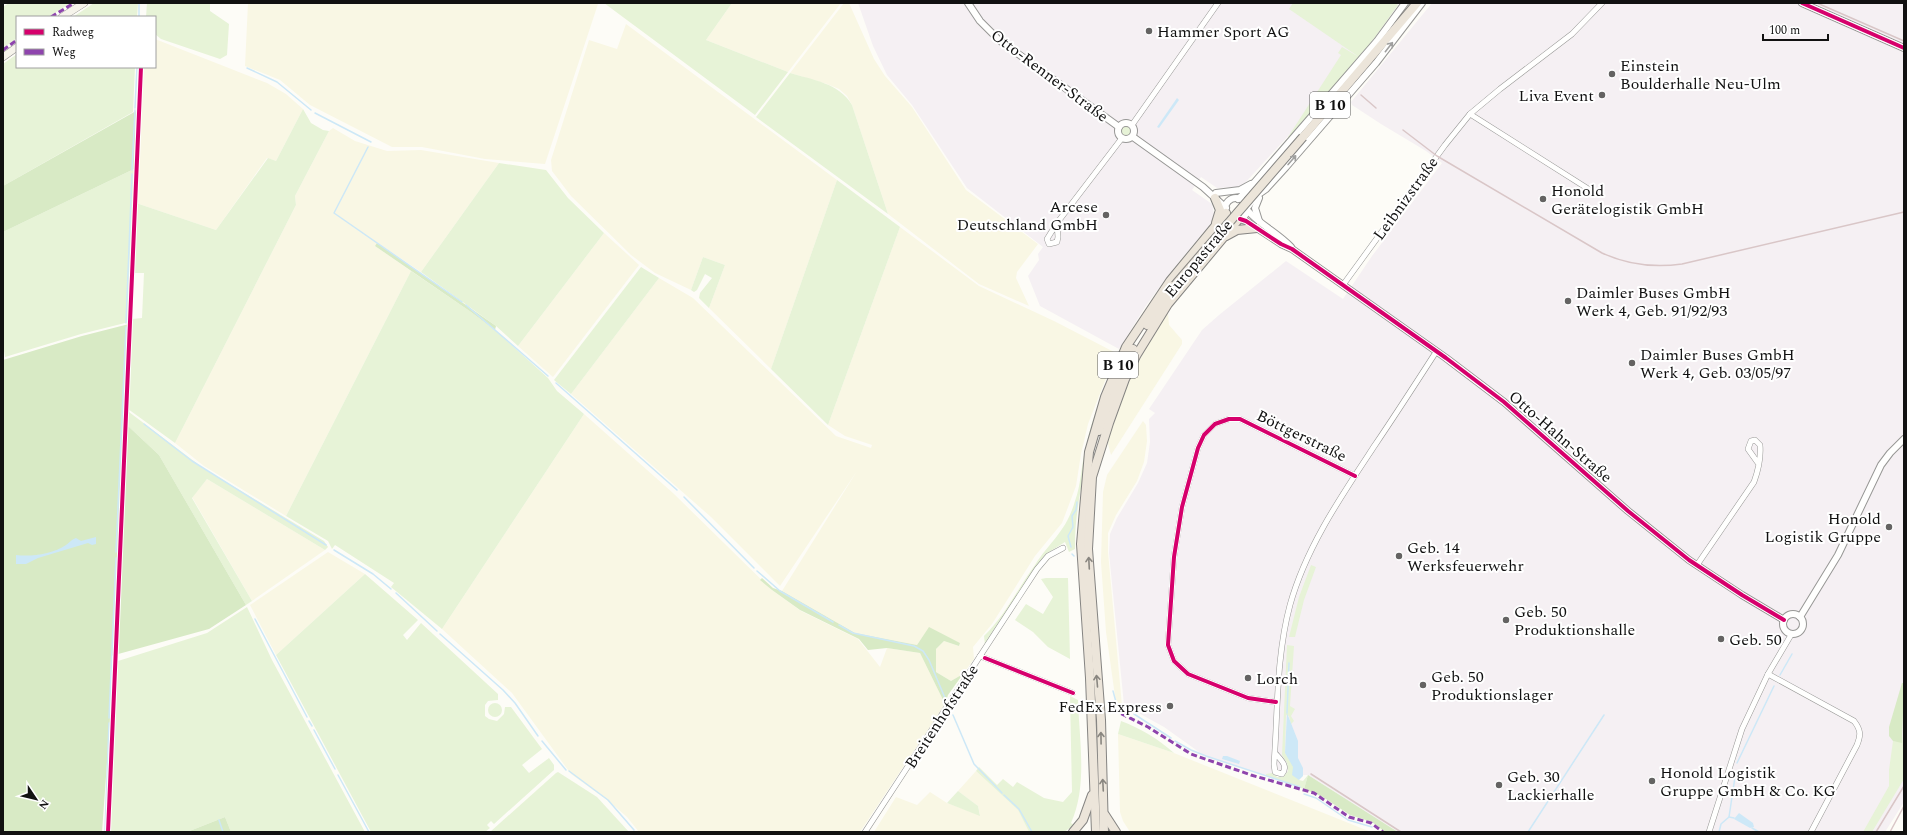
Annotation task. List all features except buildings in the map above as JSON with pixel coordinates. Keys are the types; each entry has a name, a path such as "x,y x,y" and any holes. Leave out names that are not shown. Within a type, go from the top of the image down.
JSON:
{"highway":[{"name":"Europastraße","path":"1374,52 1411,3"},
{"name":"Europastraße","path":"1089,476 1099,429 1111,398 1128,359 1155,312 1175,285 1417,3"},
{"name":"B 10","path":"1209,234 1220,216 1220,207 1215,195"},
{"name":"B 10","path":"1104,832 1101,720 1088,549 1089,452 1095,425 1116,368 1126,347 1158,297 1209,234 1226,210"},
{"path":"1089,476 1125,379 1136,356 1168,304 1220,240 1239,220"},
{"path":"1220,240 1237,230 1258,225"},
{"name":"B 10","path":"1089,476 1082,514 1082,567 1090,678 1096,832"},
{"path":"1073,832 1083,820 1095,787"},
{"path":"1104,814 1116,832"}],"main road":[{"path":"64,16 84,3"},
{"path":"3,57 16,48"}],"street":[{"name":"Otto-Renner-Straße","path":"968,3 980,22 999,40 1119,127"},
{"path":"1058,223 1122,138 1127,140 1132,137 1135,132 1132,125 1218,3"},
{"name":"Europastraße","path":"1235,199 1243,196 1377,41 1405,3"},
{"name":"Europastraße","path":"1247,209 1256,196 1266,189 1376,63 1422,3"},
{"name":"Leibnizstraße","path":"1343,285 1445,145 1470,114 1572,34 1602,3"},
{"path":"1802,3 1904,48"},
{"path":"1470,114 1590,190"},
{"name":"Otto-Renner-Straße","path":"1119,127 1126,123 1132,125"},
{"name":"Otto-Renner-Straße","path":"1119,127 1118,133 1122,138"},
{"path":"1132,137 1215,195 1232,219 1239,220 1245,216 1247,209 1244,202 1215,195"},
{"path":"1215,195 1240,190 1256,181"},
{"path":"1258,225 1255,204 1266,189"},
{"path":"1226,210 1235,199"},
{"name":"Otto-Hahn-Straße","path":"1247,209 1258,225 1281,244 1292,249 1343,285 1504,402 1633,515 1697,565 1784,620"},
{"name":"Otto-Hahn-Straße","path":"1239,220 1258,225"},
{"path":"1275,753 1276,702 1282,644 1292,598 1307,559 1355,476 1436,352"},
{"name":"Böttgerstraße","path":"1276,702 1248,698 1195,677 1181,669 1170,653 1168,645 1174,559 1182,507 1201,440 1211,427 1218,422 1229,419 1240,419 1355,476"},
{"path":"1800,616 1838,554 1881,466 1890,453 1904,439"},
{"path":"1697,565 1750,488 1756,475 1758,463"},
{"name":"Breitenhofstraße","path":"865,832 1037,569 1048,556 1063,548"},
{"path":"1791,614 1800,616 1803,622 1803,628 1796,635 1791,635 1784,630 1784,620 1791,614"},
{"path":"1709,832 1742,729 1768,674 1791,635"},
{"path":"980,656 1073,693"},
{"path":"1768,674 1854,721 1860,729 1860,737 1857,746 1811,832"}],"shaded area":[{"path":"248,3 598,4 545,164 485,159 422,147 392,147 310,105 280,80 245,66"},
{"path":"732,3 841,3 788,72 706,40"},
{"path":"844,3 849,3 874,59 885,76 912,107 966,190 1038,244 1017,272 1016,278 1029,306 979,284 888,214 852,105 847,96 839,89 827,84 790,73"},
{"path":"858,3 1399,3 1360,58 1244,184 1238,187 1217,188 1201,177 1192,190 1212,204 1214,214 1212,222 1169,274 1145,307 1119,349 1040,306 1028,276 1039,260 1038,254 1043,247 967,188 912,105 887,75 873,46"},
{"path":"1432,3 1904,3 1904,802 1885,832 1398,832 1308,775 1266,776 1206,757 1164,727 1124,705 1109,553 1110,534 1117,518 1138,483 1147,463 1150,442 1149,419 1155,413 1149,409 1202,330 1286,261 1343,299 1372,256 1442,163 1426,151 1352,105 1351,102"},
{"path":"626,24 837,180 771,369 709,308 725,265 703,257 691,290 655,273 631,255 571,196 552,171 551,160 589,40 617,49"},
{"path":"156,39 267,83 286,94 303,109 276,161 267,158 216,230 136,203 140,109 144,68 156,68"},
{"path":"333,128 355,141 387,151 421,150 499,163 421,272 378,243 375,246 411,271 286,516 204,466 175,443 296,205 295,196 329,131"},
{"path":"900,227 979,286 1054,321 1116,353 1088,424 1076,486 1062,523 1035,556 992,624 973,647 974,659 963,674 951,681 936,672 936,649 944,641 959,646 960,643 929,628 917,645 855,633 782,591 857,471 780,586 711,517 571,394 659,278 693,298 836,436 871,448 872,445 845,436 828,425"},
{"path":"604,233 639,265 553,377 518,346"},
{"path":"1168,313 1169,325 1182,340 1182,344 1111,455 1108,444 1108,432 1121,397 1149,341 1153,338 1155,330"},
{"path":"584,414 673,493 772,590 801,611 858,639 880,667 887,648 920,653 945,704 860,832 639,832 627,817 611,803 571,774 512,693 442,629"},
{"path":"1143,421 1146,425 1147,441 1144,462 1137,481 1116,515 1108,533 1108,552 1122,706 1116,703 1106,632 1101,562 1103,492 1107,475"},
{"path":"207,479 325,550 252,601 192,497"},
{"path":"328,552 365,574 276,655 250,605"},
{"path":"1118,734 1174,753 1371,832 1130,832 1123,821 1120,812"},
{"path":"976,771 1018,810 1029,832 874,832 896,797 917,805 930,792 947,803 980,815 978,806 958,791"}],"green space":[{"path":"9,3 71,3 50,16 16,16 16,39 3,48 3,7"},
{"path":"94,3 138,3 137,16 74,16"},
{"path":"147,3 210,3 210,11 229,24 227,55 220,59 161,39 156,35 156,16 146,16"},
{"path":"604,3 732,3 706,40 788,72 755,115"},
{"path":"1293,3 1395,3 1398,5 1360,58 1289,138 1288,137 1341,55 1338,53 1342,47 1359,57 1289,9"},
{"path":"16,55 16,68 135,68 133,112 3,186 3,64"},
{"path":"790,73 816,80 833,87 847,98 852,105 888,214 756,117"},
{"path":"303,109 311,123 323,130 329,131 295,196 296,205 175,443 128,409 132,319 142,318 144,273 134,273 136,203 216,230 268,158 276,161"},
{"path":"136,111 134,169 3,232 3,186"},
{"path":"1125,126 1129,126 1131,127 1131,135 1125,136 1122,133 1122,129"},
{"path":"499,163 546,170 568,198 604,233 518,346 496,326 421,272"},
{"path":"134,169 129,322 81,334 5,357 3,345 3,232"},
{"path":"837,180 900,227 828,425 771,369"},
{"path":"377,243 496,326 495,330 375,246"},
{"path":"703,257 725,265 709,308 699,298 700,293 712,278 705,274 697,290 694,292 691,290"},
{"path":"641,267 659,278 571,394 554,380"},
{"path":"411,271 495,330 548,378 557,391 584,414 442,629 391,587 394,583 335,545 332,549 328,541 286,516"},
{"path":"129,324 126,409 129,412 128,426 159,455 246,605 209,629 111,656 110,721 102,832 3,832 3,360 82,336"},
{"path":"1119,353 1121,354 1097,426 1084,476 1079,500 1075,549 1069,552 1065,542 1046,554 985,645 984,636 1005,611 1041,556 1067,521 1079,489 1088,438 1095,413"},
{"path":"129,412 203,468 324,541 328,547 325,550 207,479 192,498 252,601 246,605 159,455 128,426"},
{"path":"1311,565 1316,567 1304,600 1295,637 1289,637 1299,597"},
{"path":"365,574 418,620 403,635 407,640 421,623 498,694 498,700 488,701 485,705 485,716 489,719 497,721 504,714 505,707 511,707 542,749 522,765 529,773 549,758 554,765 554,770 494,824 491,821 487,825 490,828 485,832 371,832 276,655"},
{"path":"762,578 773,588 782,591 855,633 917,645 929,627 960,643 959,646 944,641 936,649 936,672 951,681 963,674 948,695 945,704 920,653 887,648 868,650 859,639 800,610 760,580"},
{"path":"1068,578 1070,659 1048,647 1033,632 1015,620 1026,604 1043,614 1053,597 1041,579"},
{"path":"247,607 272,660 365,832 231,832 225,817 187,832 110,832 118,661 207,633"},
{"path":"1287,645 1294,646 1290,706 1295,709 1291,716 1294,721 1291,724 1289,716 1286,715 1285,753 1292,763 1299,780 1303,781 1308,775 1304,789 1266,776 1266,774 1272,773 1277,777 1283,777 1288,771 1287,763 1282,755"},
{"path":"1902,683 1904,683 1902,743 1893,741 1889,736 1889,727"},
{"path":"1070,696 1078,700 1081,762 1079,794 1071,823 1074,825 1064,832 1029,832 1018,810 976,771 979,767 997,785 1003,779 1013,787 1017,782 1044,798 1063,802 1072,792"},
{"path":"492,703 498,703 502,707 502,713 498,717 492,717 488,713 488,707"},
{"path":"1121,721 1136,727 1162,743 1174,753 1118,734"},
{"path":"1904,727 1904,779 1872,832 1863,832 1889,786 1889,770 1893,741 1902,742"},
{"path":"558,772 597,797 629,832 490,832"},
{"path":"1308,775 1398,832 1385,832 1372,822 1350,815 1323,797 1304,789"},
{"path":"958,791 978,806 980,816 947,803"},
{"path":"225,817 231,832 187,832"}],"water":[{"path":"1177,98 1179,100 1159,128 1157,127"},
{"path":"96,537 96,544 92,545 88,543 38,558 26,564 16,564 16,555 28,556 48,553 61,548 76,538 81,541"},
{"path":"1287,713 1298,741 1298,758 1303,768 1303,776 1299,780 1292,775 1293,767 1285,753"},
{"path":"1223,756 1240,761 1239,764 1222,759"},
{"path":"1739,813 1753,823 1754,827 1750,828 1734,819"}],"waterway":[{"path":"139,3 139,16"},
{"path":"135,108 137,68"},
{"path":"247,68 277,82 311,110"},
{"path":"132,170 135,110"},
{"path":"315,113 371,142"},
{"path":"368,147 334,213 462,302"},
{"path":"126,323 132,174"},
{"path":"466,305 548,376"},
{"path":"116,552 126,327"},
{"path":"556,383 677,490"},
{"path":"144,424 192,461 326,545"},
{"path":"684,497 754,568"},
{"path":"1071,547 1068,536 1073,527 1072,516 1076,510 1077,502"},
{"path":"334,550 373,574 391,589"},
{"path":"109,718 116,558"},
{"path":"757,571 780,591 833,622"},
{"path":"396,593 437,631"},
{"path":"255,619 307,717"},
{"path":"839,625 853,633 914,646 923,651 929,660 945,698"},
{"path":"440,634 503,690 515,703 538,736"},
{"path":"1780,675 1792,654"},
{"path":"1287,713 1289,663"},
{"path":"1737,763 1774,686"},
{"path":"1113,691 1116,702"},
{"path":"1121,708 1129,712"},
{"path":"1134,714 1171,738"},
{"path":"953,715 974,764 1002,793"},
{"path":"1528,832 1604,715"},
{"path":"309,721 312,726"},
{"path":"105,832 109,723"},
{"path":"314,730 335,769"},
{"path":"542,741 566,770"},
{"path":"1175,741 1206,756 1300,787"},
{"path":"569,771 608,800 634,830"},
{"path":"338,775 369,832"},
{"path":"1719,832 1721,824 1729,817 1735,777"},
{"path":"1304,794 1316,798 1348,820 1372,827"},
{"path":"1004,795 1019,809 1032,832"},
{"path":"1729,817 1734,818"},
{"path":"219,820 223,832"},
{"path":"1752,828 1759,832"}],"railway":[{"path":"1817,3 1904,41"},
{"path":"1361,95 1376,108"},
{"path":"1403,130 1437,156 1602,253 1631,263 1661,266 1682,264 1904,212"},
{"path":"1311,774 1401,832"},
{"path":"1876,832 1904,786"},
{"path":"1890,832 1904,806"}],"marked path":[{"path":"53,16 74,3"},
{"path":"3,50 16,41"},
{"path":"1113,712 1116,711 1148,727 1191,754 1251,775 1314,793 1349,817 1371,823 1383,832"}],"cycle path":[{"path":"1802,3 1904,48"},
{"path":"108,832 141,68"},
{"path":"1240,219 1246,221 1281,244 1292,249 1446,358 1504,402 1628,511 1689,560 1742,595 1784,620"},
{"path":"1276,702 1248,698 1188,674 1174,661 1168,645 1174,557 1182,507 1198,448 1204,435 1215,424 1229,419 1240,419 1355,476"},
{"path":"985,658 1073,693"}],"place":[{"name":"Hammer Sport AG","path":"1149,31"},
{"name":"Einstein Boulderhalle Neu-Ulm","path":"1612,74"},
{"name":"Liva Event","path":"1602,95"},
{"name":"Honold Gerätelogistik GmbH","path":"1543,199"},
{"name":"Arcese Deutschland GmbH","path":"1106,215"},
{"name":"Daimler Buses GmbH Werk 4, Geb. 91/92/93","path":"1568,301"},
{"name":"Daimler Buses GmbH Werk 4, Geb. 03/05/97","path":"1632,363"},
{"name":"Honold Logistik Gruppe","path":"1889,527"},
{"name":"Geb. 14 Werksfeuerwehr","path":"1399,556"},
{"name":"Geb. 50 Produktionshalle","path":"1506,620"},
{"name":"Geb. 50","path":"1721,639"},
{"name":"Lorch","path":"1248,678"},
{"name":"Geb. 50 Produktionslager","path":"1423,685"},
{"name":"FedEx Express","path":"1170,706"},
{"name":"Honold Logistik Gruppe GmbH & Co. KG","path":"1652,781"},
{"name":"Geb. 30 Lackierhalle","path":"1499,785"}]}
